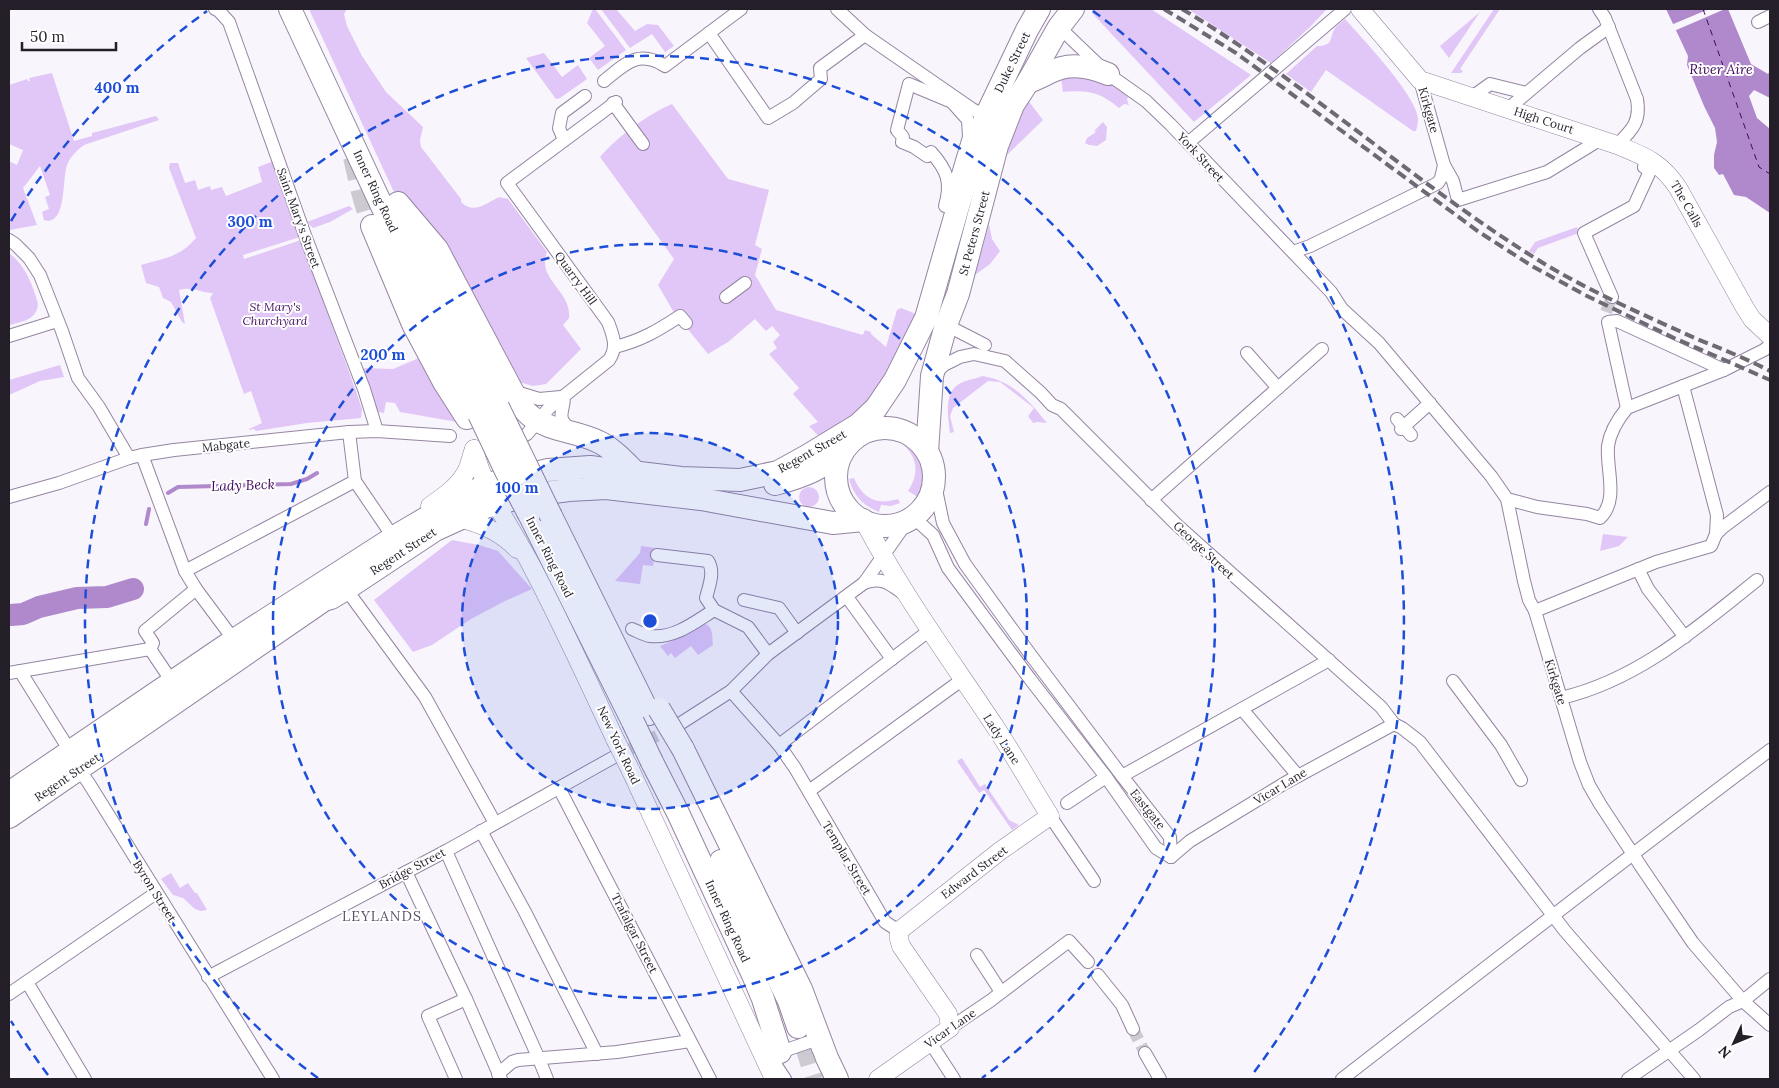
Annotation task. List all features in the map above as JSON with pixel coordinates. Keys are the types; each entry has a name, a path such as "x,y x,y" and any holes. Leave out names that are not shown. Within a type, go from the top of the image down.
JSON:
{"highway":[{"name":"Inner Ring Road","path":"290,9 506,470 529,514 647,715 668,755 789,1001 804,1043"},
{"name":"Inner Ring Road","path":"307,9 398,203 480,413 551,516 628,670 647,715"},
{"name":"Duke Street","path":"986,116 1039,9"},
{"path":"1059,27 1073,9"},
{"name":"St Peters Street","path":"927,452 932,376 946,325 958,294 997,146 1013,104 1028,82 1059,27"},
{"path":"1028,82 1061,68 1074,66 1100,70 1108,74"},
{"name":"St Peters Street","path":"850,443 895,380 926,318 958,203 986,116"},
{"path":"398,203 437,249 522,407 537,420 600,442 616,452 636,472"},
{"path":"372,226 413,324 444,382 480,413"},
{"name":"Regent Street","path":"9,793 73,760 177,689 324,600 346,589 435,530 458,518 491,494 548,470 590,467 681,478 740,480 778,472 817,451 858,425 876,408"},
{"path":"927,452 918,441 906,432 894,428 874,430 850,443 839,460 836,474 837,486 841,498 848,509 864,521 882,526 896,524 911,518 924,507 931,495 934,480"},
{"name":"Regent Street","path":"681,478 711,487 758,488 805,476 835,459 850,443"},
{"name":"Eastgate","path":"927,452 932,464 934,480"},
{"name":"Regent Street","path":"177,689 234,640 398,534 469,493 530,495 600,488 701,499 833,523 864,521"},
{"name":"Inner Ring Road","path":"668,755 678,813 753,975 780,1052"},
{"path":"668,755 797,981 826,1058 837,1079"},
{"name":"Regent Street","path":"9,817 73,760"}],"street":[{"name":"Saint Mary's Street","path":"215,9 229,22 306,238 364,389 377,431"},
{"path":"604,81 635,59 649,58 665,66 741,9"},
{"path":"837,9 865,35 972,109 986,116"},
{"name":"York Street","path":"1039,9 1108,74 1146,101 1293,252 1331,292 1342,309 1376,339 1491,476 1507,499"},
{"path":"1188,143 1345,9"},
{"name":"Kirkgate","path":"1360,9 1420,80 1444,165 1453,181 1458,200 1547,172 1609,142"},
{"path":"1599,9 1609,26 1637,99 1639,109 1635,126 1609,142"},
{"path":"1758,22 1770,16"},
{"path":"1509,108 1609,26"},
{"path":"709,33 768,118 798,99 822,79 820,68 865,35"},
{"name":"High Court","path":"1420,80 1609,142"},
{"path":"910,84 952,102 968,120 969,137 958,174 954,197 950,204 945,206 949,193 946,171 930,152 928,156 902,142 903,137 897,130 910,84"},
{"name":"High Court","path":"1472,97 1490,84 1526,93"},
{"path":"585,96 562,113 559,128 564,140 614,102 644,144"},
{"name":"Quarry Hill","path":"564,140 507,182 608,322 615,347"},
{"name":"The Calls","path":"1609,142 1648,157 1670,176 1745,308 1752,319 1770,336"},
{"path":"1612,297 1584,233 1634,206 1650,171 1644,166 1648,157"},
{"path":"1293,252 1310,246 1438,183 1444,165"},
{"path":"9,240 29,258 40,275 78,378 135,456 156,494 185,571 234,640"},
{"path":"726,297 745,284"},
{"path":"350,432 355,481 389,531 398,534 415,516 444,496 460,481 466,472 474,449 512,444 530,431 537,420 549,408 609,360 614,354 615,347 636,342 680,316 686,322"},
{"path":"1627,408 1607,317 1724,370"},
{"path":"9,336 57,320"},
{"path":"952,328 985,345"},
{"path":"1507,499 1537,507 1587,514 1600,518 1607,511 1610,496 1608,446 1612,431 1619,417 1627,408 1724,370 1764,350 1770,345"},
{"path":"1151,500 1322,349"},
{"path":"1247,353 1278,388"},
{"name":"George Street","path":"932,376 944,365 960,357 974,354 1005,361 1052,404 1061,409 1151,500 1381,707 1394,724 1420,742 1554,916 1694,1079"},
{"path":"1683,386 1717,515 1714,540"},
{"path":"512,390 539,399 564,396"},
{"path":"564,396 561,410 562,417 564,424 574,432"},
{"path":"1403,427 1430,403"},
{"name":"New York Road","path":"480,413 480,433 474,449 477,462 491,494 528,560 583,671 774,1079"},
{"name":"Mabgate","path":"9,497 59,484 135,456 174,450 350,432 377,431 450,436"},
{"name":"Eastgate","path":"934,480 943,523 965,564 1030,654 1170,837 1172,856"},
{"path":"185,571 355,481"},
{"path":"1535,611 1714,540 1735,517 1770,492"},
{"name":"Kirkgate","path":"1507,499 1524,581 1535,611 1580,762 1589,785 1632,854 1693,943 1742,1002 1770,1025"},
{"path":"458,518 495,532 510,541 528,560"},
{"path":"678,726 731,691 768,654 864,583 911,518"},
{"name":"Eastgate","path":"911,518 934,536 948,568 1030,679 1106,777 1156,848 1172,856"},
{"name":"Lady Lane","path":"864,521 930,630 997,729 1050,816 1094,881"},
{"path":"657,555 708,561 712,566 706,598 714,610 748,627 768,654"},
{"path":"1638,569 1648,589 1685,637"},
{"name":"Lady Lane","path":"864,583 881,580 910,598"},
{"path":"1561,698 1580,694 1627,674 1685,637 1757,580"},
{"path":"150,649 153,643 145,631 196,589"},
{"path":"346,589 425,697 495,823"},
{"path":"847,597 892,659"},
{"path":"744,600 779,608 798,633"},
{"path":"632,628 649,636 663,635 680,631 714,610"},
{"path":"779,744 930,630"},
{"path":"15,672 150,649"},
{"path":"150,649 177,689"},
{"path":"1122,776 1329,660"},
{"name":"Byron Street","path":"15,672 84,775 273,1079"},
{"path":"809,791 963,679"},
{"path":"1453,681 1501,745 1521,780"},
{"name":"Templar Street","path":"731,691 779,744 809,791 885,922 899,931"},
{"path":"1242,708 1298,776"},
{"name":"Vicar Lane","path":"1172,856 1190,841 1298,776 1394,724"},
{"path":"1342,1079 1632,854 1770,750"},
{"name":"Bridge Street","path":"208,977 444,852 614,757"},
{"path":"9,798 14,798 73,760"},
{"path":"1067,803 1106,777"},
{"name":"Trafalgar Street","path":"559,788 710,1079"},
{"name":"Edward Street","path":"899,931 1000,851 1050,816"},
{"path":"481,831 525,912 597,1054"},
{"path":"444,852 547,1079"},
{"path":"406,872 500,1076 512,1062 518,1060 597,1054 690,1041"},
{"path":"9,994 156,893"},
{"path":"899,931 901,946 948,1014 950,1028"},
{"name":"Vicar Lane","path":"878,1079 1001,992 1069,941 1088,962"},
{"path":"977,955 1001,992"},
{"path":"1098,976 1122,1005 1133,1029"},
{"path":"1628,1079 1670,1051 1729,1007 1742,1002 1770,979"},
{"path":"27,982 85,1079"},
{"path":"456,1079 428,1016 466,999"},
{"path":"785,1079 772,1055 814,1040 828,1079"},
{"path":"930,1042 954,1079"},
{"path":"1145,1053 1160,1079"}],"green space":[{"path":"309,9 347,9 344,14 347,26 362,56 386,92 423,127 420,140 421,147 461,199 461,202 466,206 475,208 499,197 508,199 547,252 546,270 565,300 568,309 569,318 563,325 581,349 546,384 533,386 515,381 416,218 393,190"},
{"path":"593,9 595,9 626,50 598,70 589,58 605,46 587,23"},
{"path":"601,9 616,9 635,31 647,24 658,25 674,46 665,52 652,34 630,48"},
{"path":"1093,9 1151,9 1251,75 1194,122 1092,13"},
{"path":"1188,9 1327,9 1271,63"},
{"path":"1494,9 1500,9 1460,69 1463,71 1461,73 1451,73"},
{"path":"1480,12 1449,58 1440,46"},
{"path":"1345,19 1388,68 1409,97 1416,109 1418,124 1416,131 1413,131 1326,70 1311,92 1286,74 1317,46 1329,43 1335,28"},
{"path":"544,53 562,77 578,65 587,79 556,99 526,58"},
{"path":"52,73 74,141 92,136 92,133 156,116 159,120 84,145 79,149 67,165 60,209 57,216 51,220 44,220 42,212 49,209 45,197 50,195 40,166 23,188 37,225 10,230 9,161 17,165 23,150 9,144 9,85 27,79 30,81 29,78"},
{"path":"1073,76 1107,81 1128,96 1129,105 1124,104 1119,108 1106,98 1093,93 1080,91 1063,92 1061,78"},
{"path":"1027,99 1043,120 1007,155 1012,133"},
{"path":"672,104 728,179 769,190 755,245 762,249 755,275 776,310 863,335 865,330 871,332 886,347 897,310 901,308 926,318 906,361 827,445 809,426 818,422 793,394 799,388 769,354 777,348 773,342 780,335 772,326 766,331 755,319 728,342 708,354 673,311 658,285 674,259 600,157 633,127"},
{"path":"1103,122 1107,127 1106,140 1097,146 1085,143 1087,138 1096,132 1094,131"},
{"name":"St Mary's Churchyard","path":"274,161 300,237 243,255 244,259 301,240 356,391 362,409 361,418 307,423 256,431 254,429 249,430 262,423 251,391 244,394 210,298 213,293 192,289 179,290 185,324 171,302 163,298 159,287 146,283 141,265 178,253 196,238 169,168 170,163 178,163 185,183 195,180 198,190 210,186 211,190 222,187 226,196 262,182 258,167"},
{"path":"349,206 353,209 330,222 313,228 307,222"},
{"path":"989,224 992,239 1000,251 990,264 975,275"},
{"path":"1577,227 1579,233 1538,248 1534,254 1529,251 1535,242"},
{"path":"9,253 20,263 28,276 38,304 32,317 9,325"},
{"path":"419,358 457,422 400,412 395,403 386,402 384,413 378,412 360,368 393,369"},
{"path":"60,365 64,377 40,381 9,395 9,380"},
{"path":"982,376 993,378 1011,387 1034,408 1000,382 988,381 953,408 950,416 954,432 950,433 948,420 949,398 955,387"},
{"path":"1034,408 1047,423 1033,423 1028,416"},
{"path":"907,442 918,454 924,467 924,482 918,497 908,491 914,479 915,467 909,450 904,445"},
{"path":"854,478 861,491 871,499 890,501 898,499 900,503 891,506 881,505 879,512 873,509 863,503 856,495 849,479"},
{"path":"809,487 816,490 819,497 816,504 809,507 802,504 799,497 802,490"},
{"path":"1603,534 1628,537 1619,546 1600,551"},
{"path":"452,540 498,551 532,589 471,619 432,645 413,652 374,600"},
{"path":"641,546 656,548 653,566 643,565 640,584 615,581 640,553"},
{"path":"704,623 711,630 713,645 698,655 691,646 675,658 671,653 668,656 660,646 686,635"},
{"path":"962,758 980,787 985,784 1009,820 1019,825 1012,830 984,790 979,793 957,761"},
{"path":"171,873 180,888 188,883 197,893 207,910 195,909 183,898 173,895 161,879"}],"water":[{"name":"River Aire","path":"1666,9 1728,9 1751,64 1768,74 1770,71 1770,98 1754,90 1749,96 1757,118 1770,129 1770,213 1746,197 1734,195 1723,174 1719,175 1714,168 1717,142 1715,128 1687,65 1688,56"}],"pier":[{"path":"1709,9 1725,9 1674,31 1671,25"}],"waterway":[{"name":"Lady Beck","path":"168,493 178,487 291,484 307,479 317,473"},
{"name":"Lady Beck","path":"146,524 149,509"},
{"name":"Lady Beck","path":"11,615 23,614 39,607 77,598 107,597 133,589"}],"ferry route":[{"path":"1703,9 1759,167 1770,174"}],"tunnel":[{"path":"354,157 372,226"},
{"path":"1606,312 1612,297"},
{"path":"614,757 675,727"},
{"path":"1133,1029 1145,1053"},
{"path":"805,1043 816,1079"}],"railway":[{"path":"1164,9 1236,53 1479,232 1532,266 1585,295 1674,338 1770,380"},
{"path":"1182,9 1272,68 1446,197 1535,258 1615,301 1770,371"}],"district":[{"name":"LEYLANDS","path":"382,916"}]}
